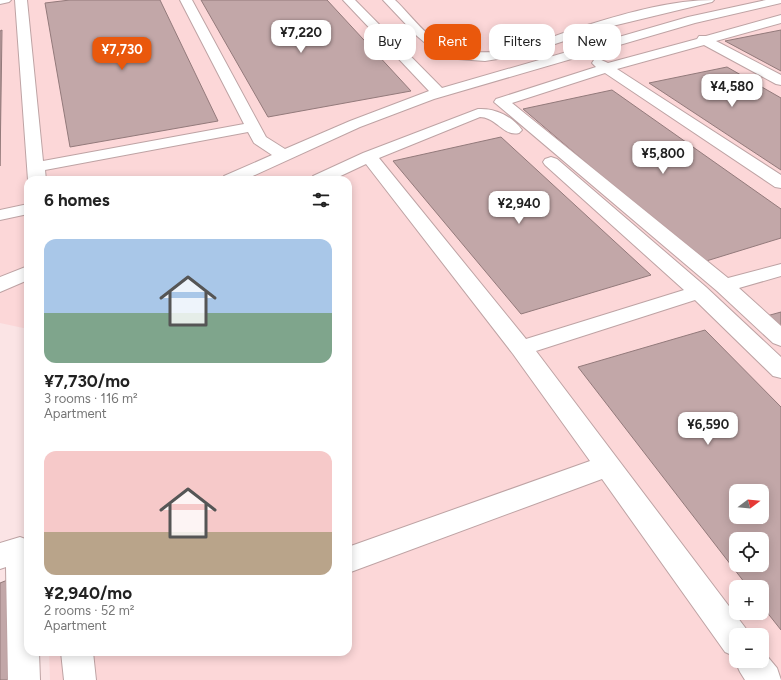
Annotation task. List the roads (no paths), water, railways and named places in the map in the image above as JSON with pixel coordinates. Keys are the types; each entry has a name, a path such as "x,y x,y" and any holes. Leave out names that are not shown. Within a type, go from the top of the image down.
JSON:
{"street":[{"path":"0,1 5,0"},
{"path":"22,0 37,173 253,127"},
{"path":"186,0 260,140 284,156"},
{"path":"349,0 442,93"},
{"path":"389,0 431,43 442,50 458,55 489,58"},
{"path":"555,40 595,26 708,0"},
{"path":"621,40 692,20 781,0"},
{"path":"781,19 606,68 501,102 724,286 781,338"},
{"path":"703,40 781,81"},
{"path":"239,176 356,124 442,93 563,57"},
{"path":"522,60 533,66"},
{"path":"594,60 781,183"},
{"path":"327,176 369,156 478,113 489,113 499,117 699,292 781,370"},
{"path":"369,156 520,348 729,632"},
{"path":"0,215 24,210"},
{"path":"724,286 781,270"},
{"path":"0,285 24,274"},
{"path":"520,348 699,292"},
{"path":"352,559 607,466"},
{"path":"0,556 20,550 24,680"},
{"path":"756,668 765,680"}]}
